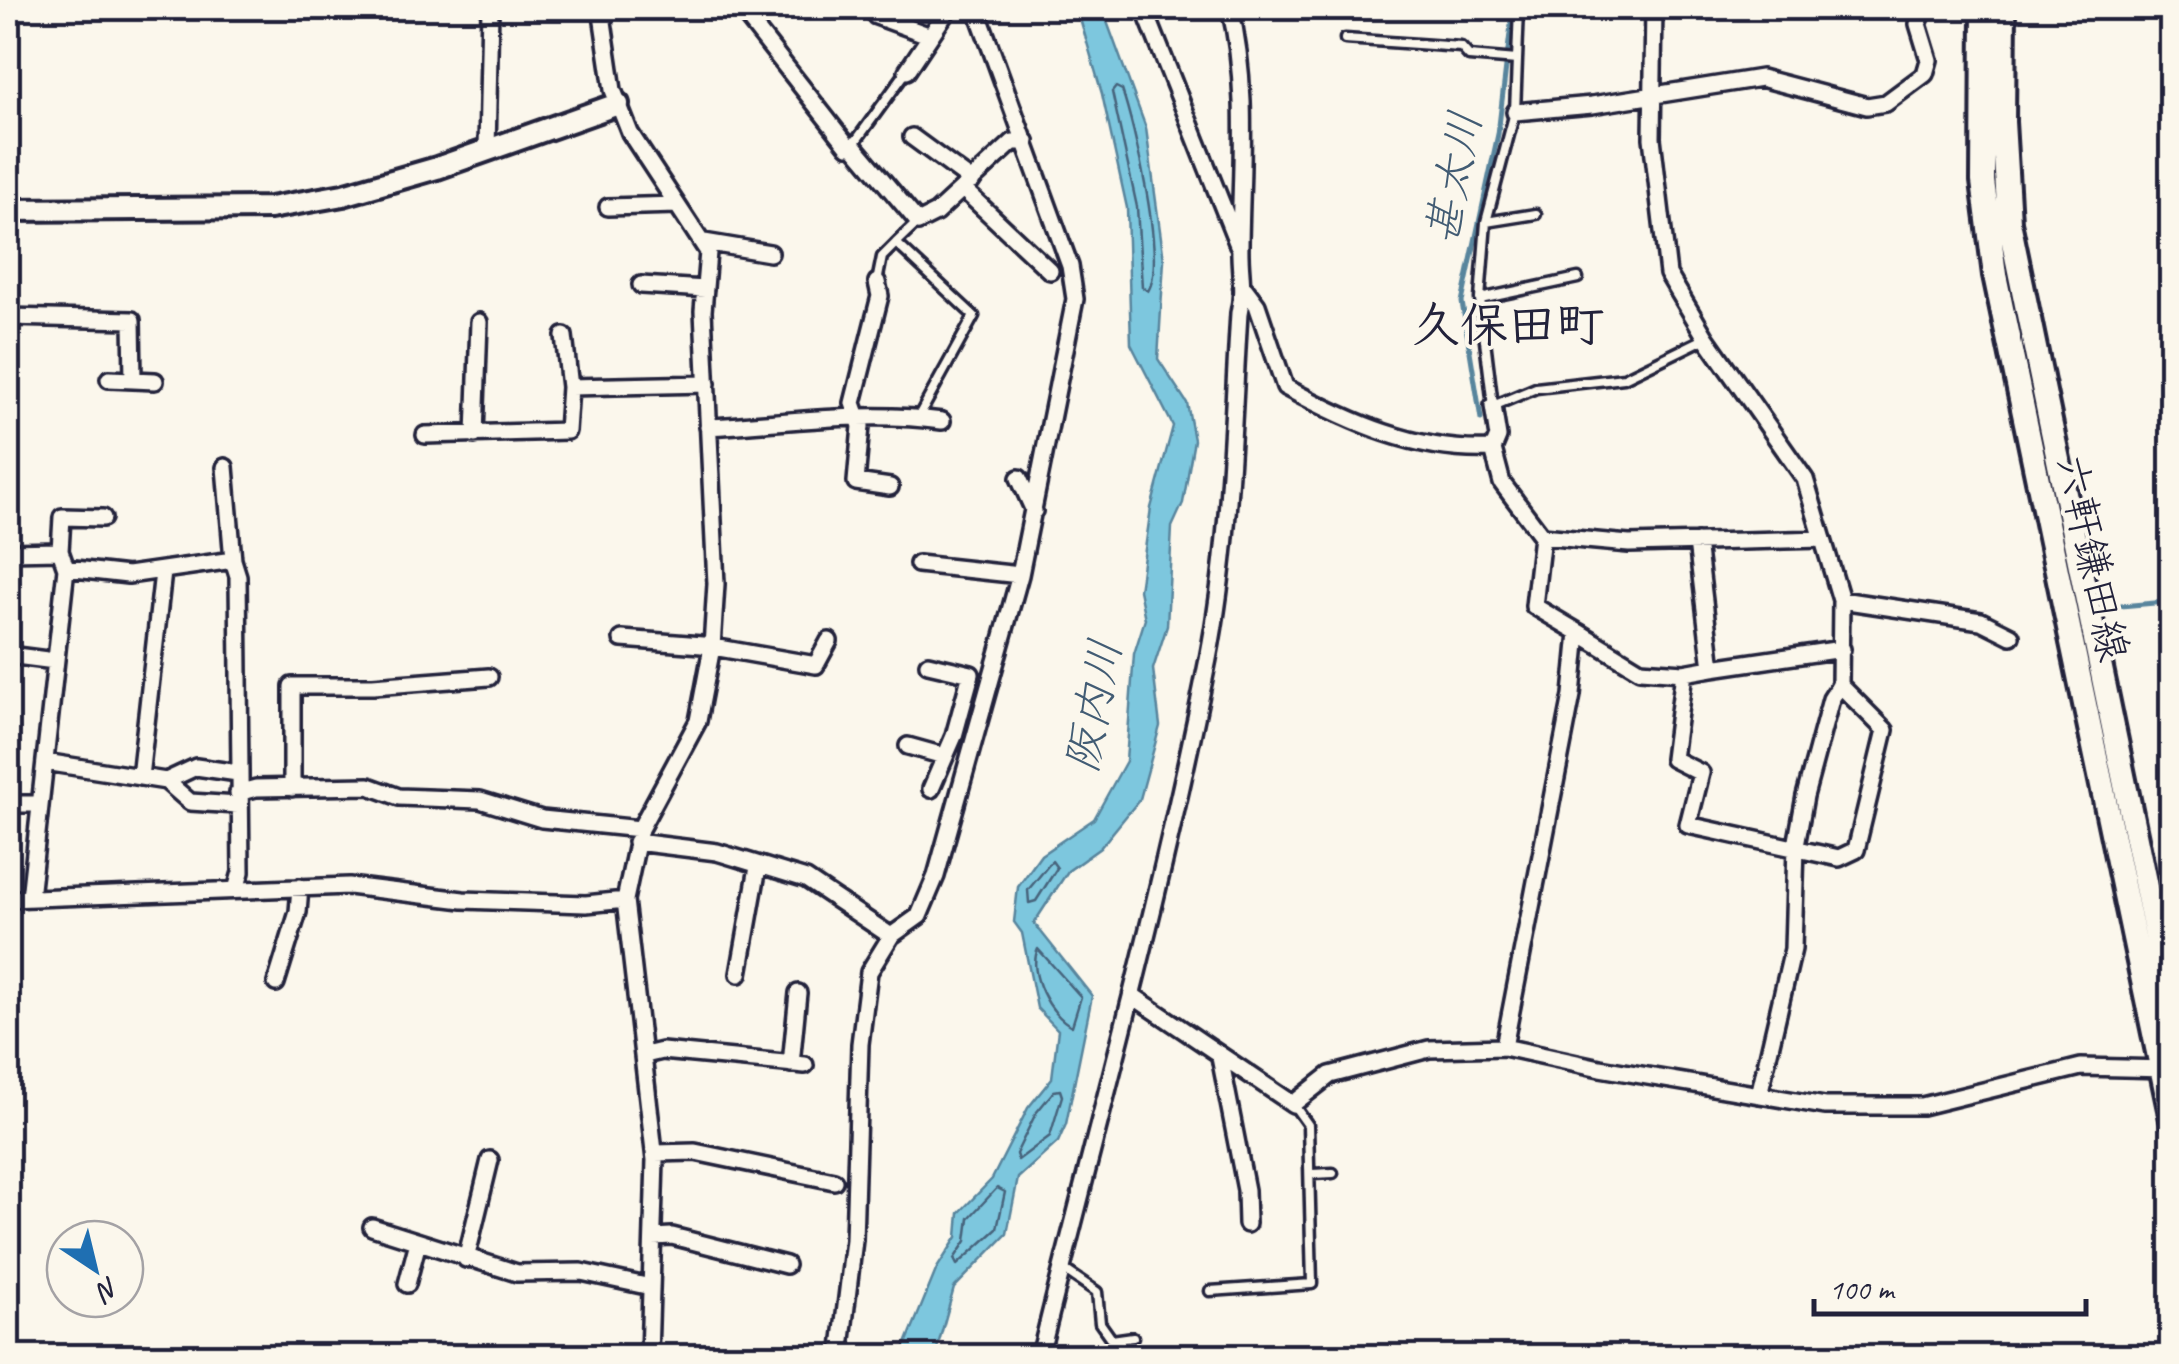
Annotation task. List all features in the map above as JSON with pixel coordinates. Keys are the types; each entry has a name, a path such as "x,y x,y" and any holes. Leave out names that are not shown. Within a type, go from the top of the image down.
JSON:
{"main road":[{"name":"六軒鎌田線","path":"1984,8 1982,181 1995,274 2166,1069 2172,1119"},
{"name":"六軒鎌田線","path":"2004,8 2003,122 2009,222 2172,1012"}],"street":[{"path":"487,149 490,8"},
{"path":"601,8 618,104 630,133 708,252 708,427 716,584 712,647 698,721 638,836 625,900 655,1153 649,1356"},
{"path":"740,8 848,146 852,145 918,222 967,185 1013,142 1026,141"},
{"path":"907,71 949,8"},
{"path":"840,1356 857,1196 862,1014 869,972 891,936 919,916 936,876 1020,575 1075,299 1070,266 976,8"},
{"path":"1040,1356 1132,996 1208,656 1229,484 1239,313 1245,290 1239,249 1144,8"},
{"path":"1230,8 1238,41 1245,170 1239,249"},
{"path":"1654,8 1652,138 1668,274 1706,338 1804,479 1841,600 1840,685 1830,699 1796,846 1793,948 1759,1095"},
{"path":"1515,112 1762,78 1866,106 1886,104 1925,74 1929,60 1918,24 1925,8"},
{"path":"876,16 928,35"},
{"path":"8,210 270,208 342,195 618,104"},
{"path":"912,136 967,185 1050,270"},
{"path":"1210,172 1228,176 1245,170"},
{"path":"608,206 677,205"},
{"path":"704,242 770,253"},
{"path":"876,282 880,296 864,348 854,416 861,426 856,482 890,487"},
{"path":"641,285 705,289"},
{"path":"1245,290 1257,304 1284,387 1379,432 1414,442 1493,450"},
{"path":"8,317 132,320 133,380"},
{"path":"475,435 480,322"},
{"path":"425,435 567,431 570,387 564,336"},
{"path":"110,379 155,380"},
{"path":"570,387 707,384"},
{"path":"1492,406 1498,437 1493,450 1502,482 1542,536 1534,606 1640,670 1684,673 1842,649"},
{"path":"708,427 854,416 919,416 942,421"},
{"path":"225,467 233,560 238,576 241,872 236,890"},
{"path":"1019,478 1034,512"},
{"path":"30,898 66,568 60,551 62,517 102,518"},
{"path":"1542,536 1629,544 1823,539"},
{"path":"1697,542 1712,668"},
{"path":"8,552 60,551"},
{"path":"66,568 128,575 233,560"},
{"path":"918,564 1020,575"},
{"path":"140,777 163,572"},
{"path":"1841,600 1981,621 2011,636"},
{"path":"1504,1047 1572,695 1578,632"},
{"path":"622,640 712,647 816,666 828,641"},
{"path":"8,655 55,661"},
{"path":"928,664 971,674 954,736 931,790"},
{"path":"1684,673 1673,759 1700,773 1688,826 1838,858 1856,850 1884,730 1840,685"},
{"path":"292,788 292,686 372,686 489,677"},
{"path":"954,736 971,742"},
{"path":"908,746 944,756"},
{"path":"45,762 166,781 190,802 238,799 292,788 370,786 399,797 480,800 542,819 717,852 806,880 891,936"},
{"path":"166,781 196,767 238,773"},
{"path":"8,804 39,804"},
{"path":"739,974 758,867"},
{"path":"8,899 350,886 463,900 586,904 625,900"},
{"path":"276,983 298,912 300,887"},
{"path":"645,1055 662,1051 798,1064 798,994"},
{"path":"1132,996 1294,1104 1330,1075 1430,1048 1504,1047 1600,1068 1824,1106 1922,1106 2081,1067 2166,1069"},
{"path":"1220,1057 1246,1190 1247,1224"},
{"path":"655,1153 694,1152 834,1181"},
{"path":"466,1259 490,1160"},
{"path":"372,1228 530,1275 581,1272 651,1288"},
{"path":"653,1237 672,1236 786,1265"},
{"path":"407,1284 418,1242"}],"lane":[{"path":"1519,8 1515,112 1486,222 1480,299 1492,406 1536,388 1624,378 1706,338"},
{"path":"1346,39 1462,47 1469,56 1516,60"},
{"path":"852,145 907,71"},
{"path":"1486,222 1536,214"},
{"path":"876,282 882,257 918,222"},
{"path":"896,243 974,316 919,416"},
{"path":"1480,299 1578,278"},
{"path":"1210,1290 1312,1284 1308,1125 1294,1104"},
{"path":"1312,1174 1333,1173"},
{"path":"1062,1268 1097,1292 1100,1323 1112,1340 1133,1338"}],"water":[{"name":"阪内川","path":"1077,8 1102,8 1146,128 1164,260 1158,359 1187,403 1194,440 1183,503 1172,527 1167,626 1153,669 1160,726 1140,799 1100,848 1068,871 1034,923 1092,996 1066,1124 1058,1142 1018,1178 1007,1234 954,1288 935,1356 901,1356 937,1268 957,1237 959,1213 992,1179 1028,1108 1052,1078 1058,1030 1037,1008 1022,933 1014,922 1018,887 1041,855 1094,819 1126,761 1134,654 1145,619 1139,590 1151,508 1173,426 1131,344 1127,208 1102,94"}],"waterway":[{"name":"甚太川","path":"1481,419 1462,302 1498,134 1513,8"},
{"name":"甚太川","path":"2121,606 2166,602 2172,609"}],"district":[{"name":"久保田町","path":"1508,325"}]}
